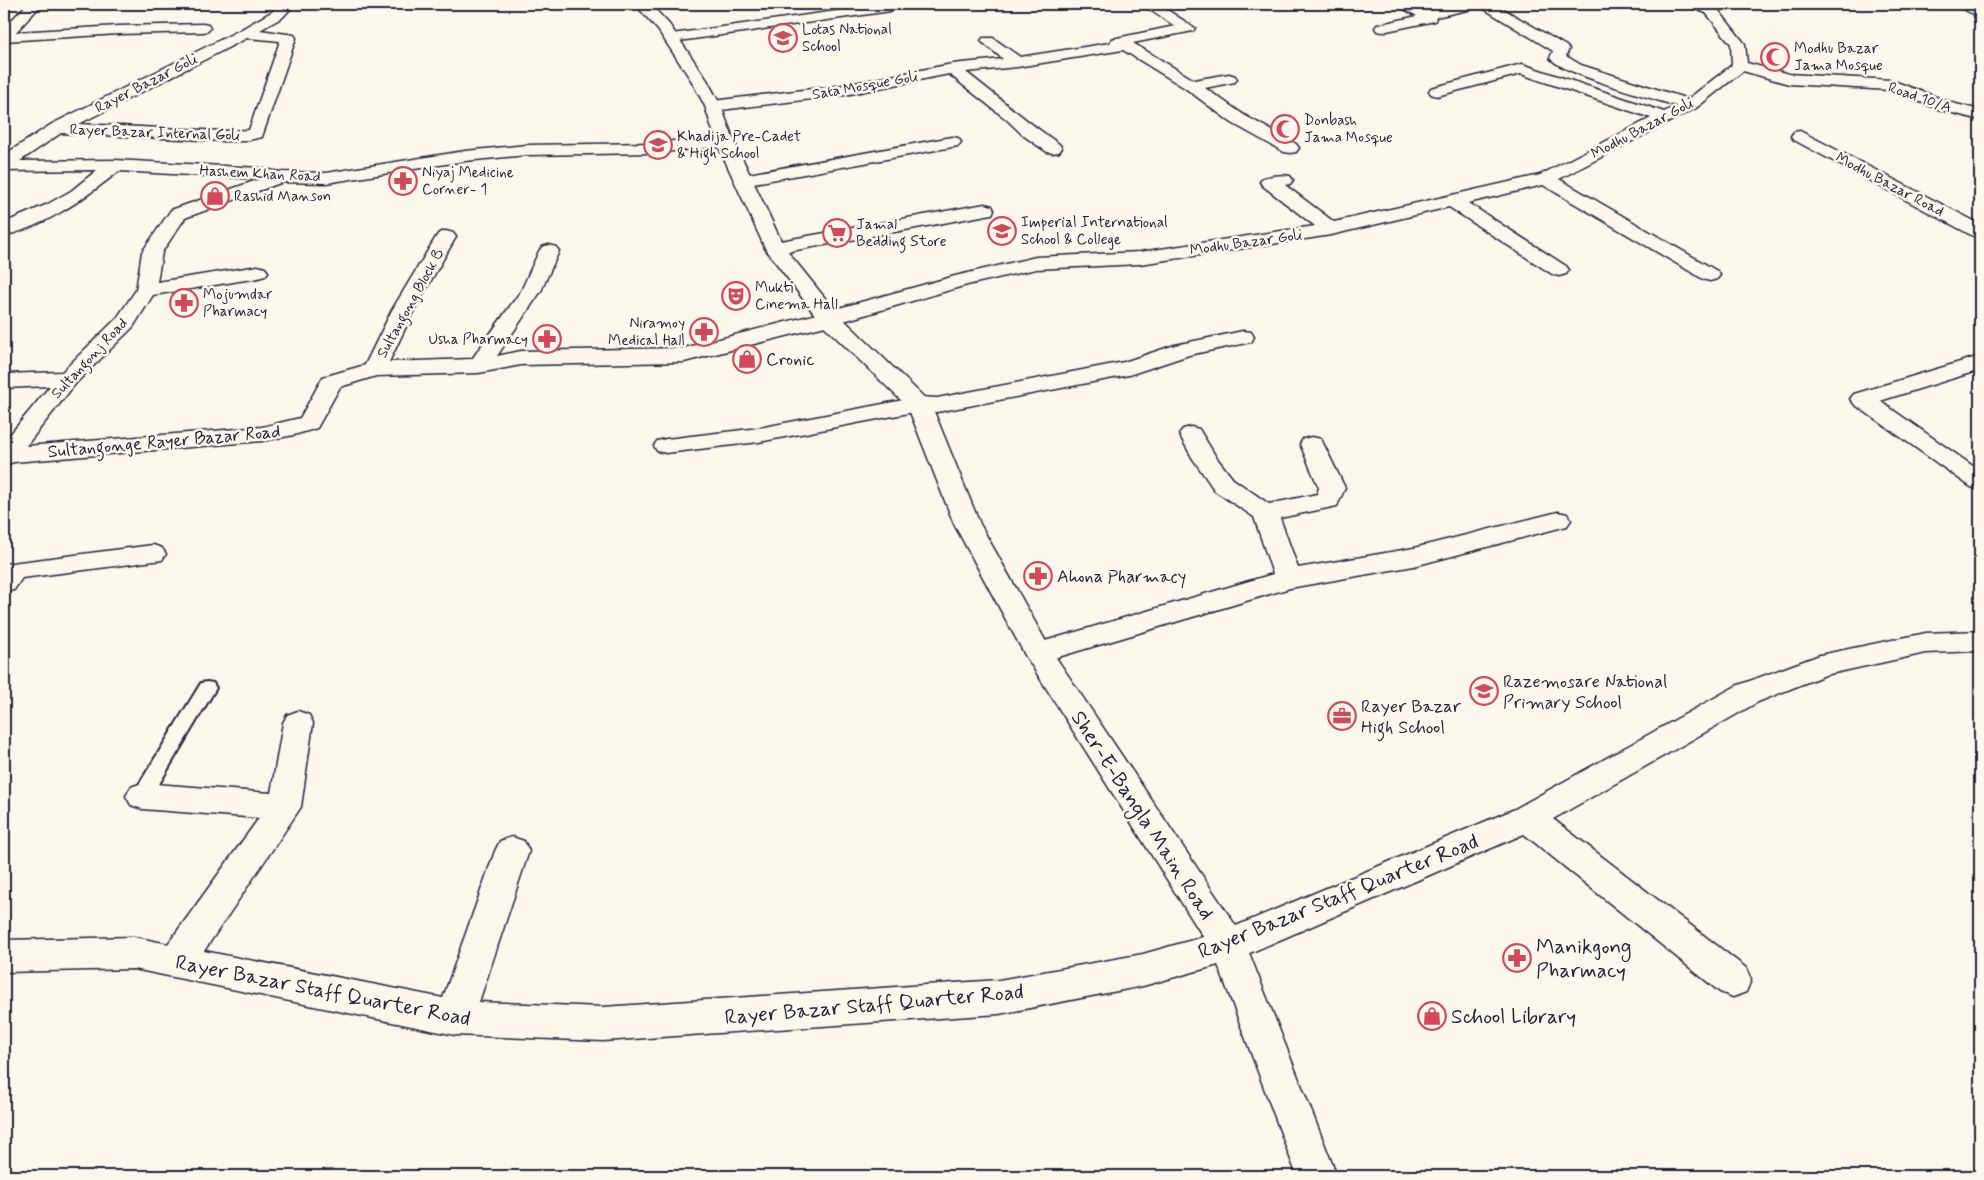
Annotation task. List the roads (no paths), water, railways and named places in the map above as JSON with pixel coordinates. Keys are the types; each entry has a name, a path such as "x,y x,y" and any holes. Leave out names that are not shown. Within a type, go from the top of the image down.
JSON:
{"street":[{"path":"4,37 35,4"},
{"name":"Rayer Bazar Goli","path":"4,164 58,128 278,14 285,7 285,4"},
{"name":"Sher-E-Bangla Main Road","path":"642,4 672,38 713,106 725,141 775,248 829,318 919,404 967,524 1038,653 1229,946 1317,1176"},
{"path":"1148,4 1188,28 1117,42 1126,45 1191,85 1238,119 1290,148"},
{"path":"1382,28 1430,18 1405,4"},
{"path":"1426,15 1477,4"},
{"path":"1485,4 1561,50 1558,58"},
{"path":"1695,4 1711,10 1738,44 1740,66"},
{"path":"1962,4 1980,13"},
{"path":"672,38 886,8"},
{"path":"4,37 162,28 203,28"},
{"name":"Rayer Bazar Internal Goli","path":"58,128 223,136 245,136 256,133 289,38 245,32"},
{"path":"988,41 1017,62"},
{"name":"Sata Mosque Goli","path":"713,106 845,90 952,69 1017,62 1126,45"},
{"path":"1437,91 1558,58 1576,68 1690,105"},
{"name":"Modhu Bazar Goli","path":"829,318 962,280 1036,263 1140,258 1331,229 1546,179 1690,105 1740,66"},
{"name":"Road 10/A","path":"1740,66 1789,79 1891,85 1947,107 1980,115"},
{"path":"952,69 1012,114 1030,132 1053,148"},
{"path":"1522,69 1666,118"},
{"path":"1191,85 1229,79"},
{"name":"Modhu Bazar Road","path":"1800,136 1980,232"},
{"name":"Hashem Khan Road","path":"4,164 115,165 259,173 280,177 326,178 465,156 526,150 653,148 725,141"},
{"path":"743,180 952,142"},
{"path":"4,230 55,208 78,195 115,165"},
{"name":"Sultangonj Road","path":"6,452 68,378 125,322 146,290 152,252 178,214 280,177"},
{"path":"1546,179 1710,274"},
{"path":"1284,180 1269,182 1331,229"},
{"path":"1452,201 1559,270"},
{"path":"775,248 985,210"},
{"name":"Sultangong Block B","path":"374,369 403,310 446,237"},
{"path":"479,366 531,291 549,251"},
{"path":"146,290 258,272"},
{"name":"Sultangonge Rayer Bazar Road","path":"6,452 262,434 309,423 331,382 374,369 479,366 521,358 684,355 829,318"},
{"path":"666,446 759,435 919,404 937,405 1129,368 1183,350 1243,337"},
{"path":"1980,362 1862,399 1980,482"},
{"path":"4,381 68,378"},
{"path":"1191,434 1205,459 1224,486 1265,513 1288,579"},
{"path":"1265,513 1328,500 1332,488 1312,444"},
{"path":"1038,653 1288,579 1414,557 1558,520"},
{"path":"4,583 14,570 153,554"},
{"name":"Rayer Bazar Staff Quarter Road","path":"4,956 134,953 455,1018 603,1024 999,997 1143,970 1229,946 1527,818 1747,694 1820,666 1926,642 1980,641"},
{"path":"176,962 285,807 298,722"},
{"path":"142,796 285,807"},
{"path":"1527,818 1733,980"},
{"path":"455,1018 512,850"}],"lane":[{"path":"142,796 208,688"}],"place":[{"name":"Lotas National School","path":"783,38"},
{"name":"Modhu Bazar Jama Mosque","path":"1775,57"},
{"name":"Donbash Jama Mosque","path":"1285,129"},
{"name":"Khadija Pre-Cadet & High School","path":"658,145"},
{"name":"Niyaj Medicine Corner- 1","path":"403,181"},
{"name":"Rashid Manson","path":"215,196"},
{"name":"Imperial International School & College","path":"1002,231"},
{"name":"Jamal Bedding Store","path":"837,233"},
{"name":"Mukti Cinema Hall","path":"736,296"},
{"name":"Mojumdar Pharmacy","path":"184,303"},
{"name":"Niramoy Medical Hall","path":"704,332"},
{"name":"Usha Pharmacy","path":"547,339"},
{"name":"Cronic","path":"747,359"},
{"name":"Ahona Pharmacy","path":"1038,576"},
{"name":"Razemosare National Primary School","path":"1484,691"},
{"name":"Rayer Bazar High School","path":"1342,716"},
{"name":"Manikgong Pharmacy","path":"1517,958"},
{"name":"School Library","path":"1432,1016"}]}
